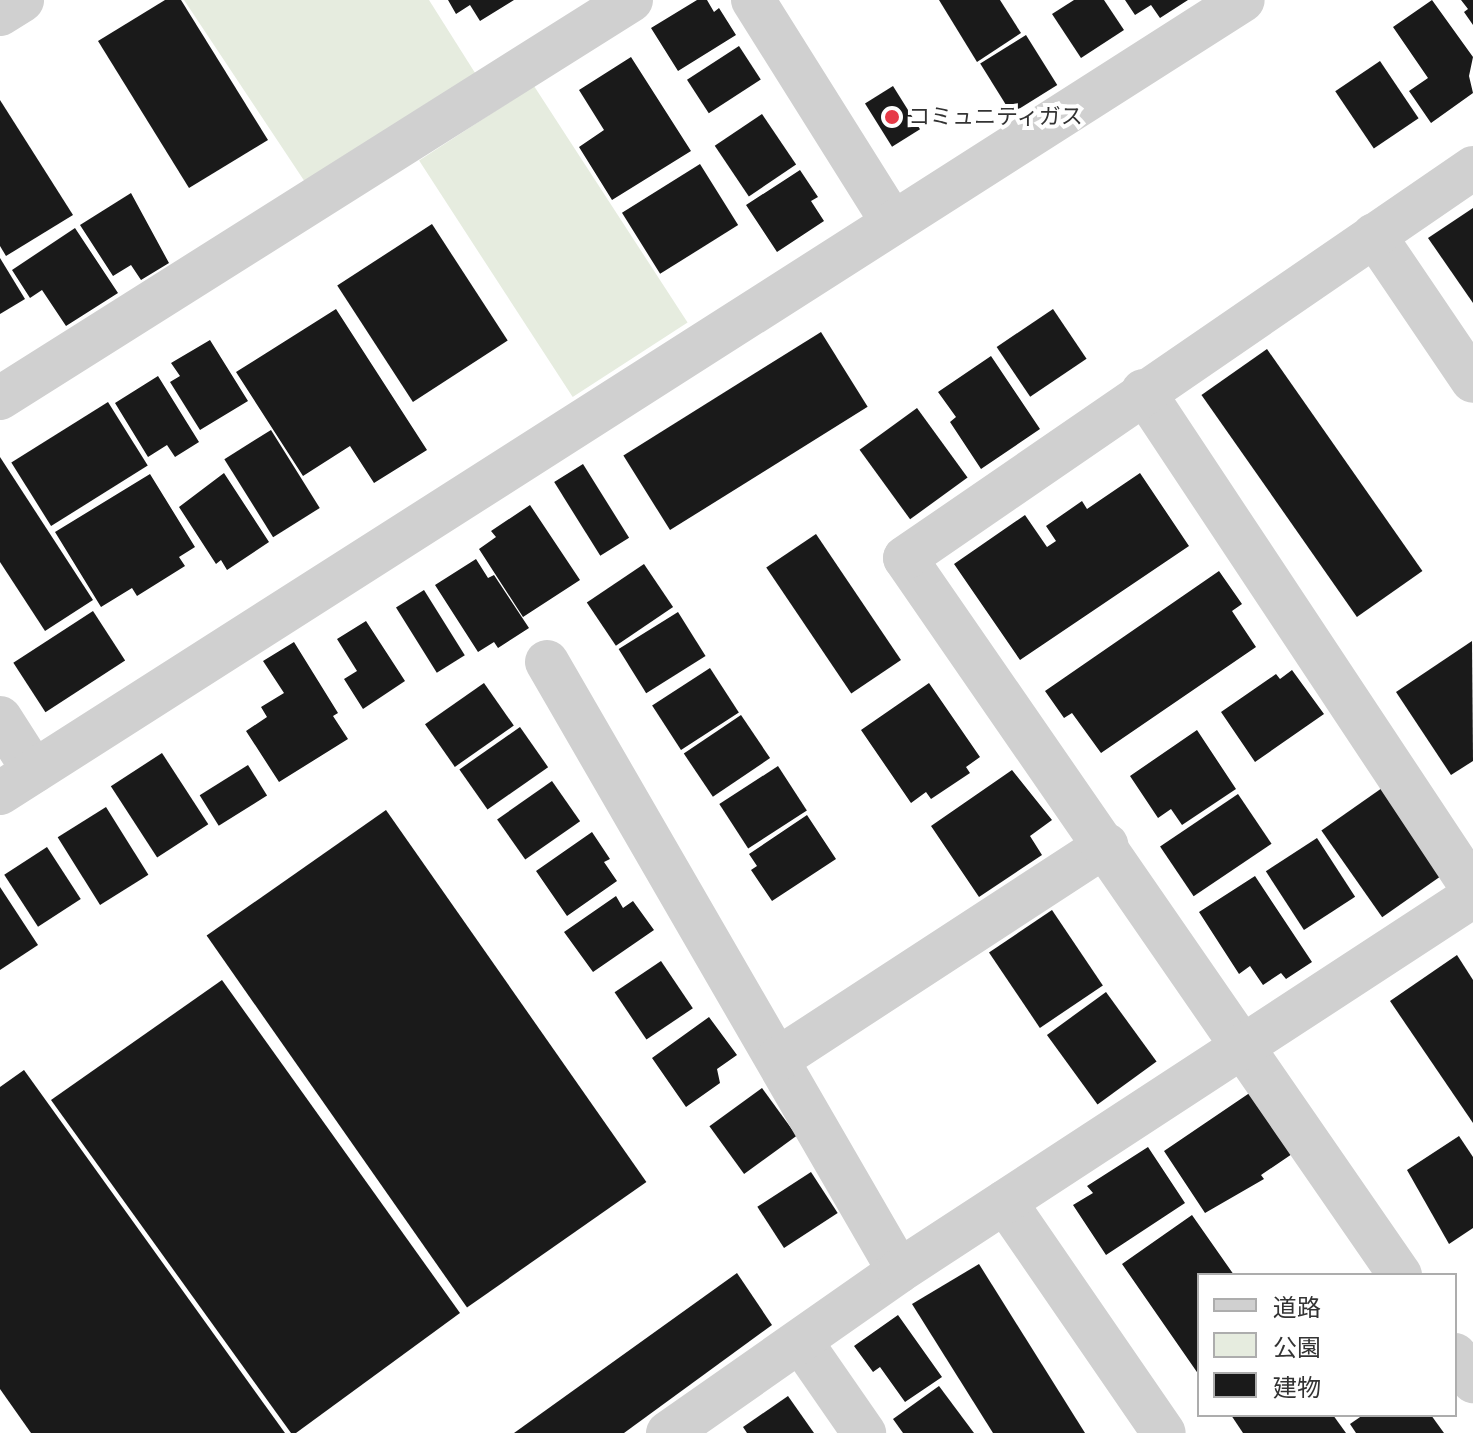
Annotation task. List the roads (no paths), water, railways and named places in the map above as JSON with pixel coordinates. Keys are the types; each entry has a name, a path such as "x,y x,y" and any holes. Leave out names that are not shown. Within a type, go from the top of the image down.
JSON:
{"street":[{"path":"0,14 22,0"},
{"path":"0,398 631,0"},
{"path":"753,0 893,223"},
{"path":"0,718 17,782 1243,0"},
{"path":"1399,1273 905,558 1143,391 1473,168"},
{"path":"1374,235 1473,381"},
{"path":"1143,391 1473,889"},
{"path":"547,662 899,1271"},
{"path":"778,1059 1106,845"},
{"path":"668,1433 899,1271 1244,1049 1473,896"},
{"path":"1005,1202 1164,1433"},
{"path":"801,1342 864,1433"},
{"path":"1457,1358 1473,1381"}],"place":[{"name":"コミュニティガス","path":"892,117"}]}
